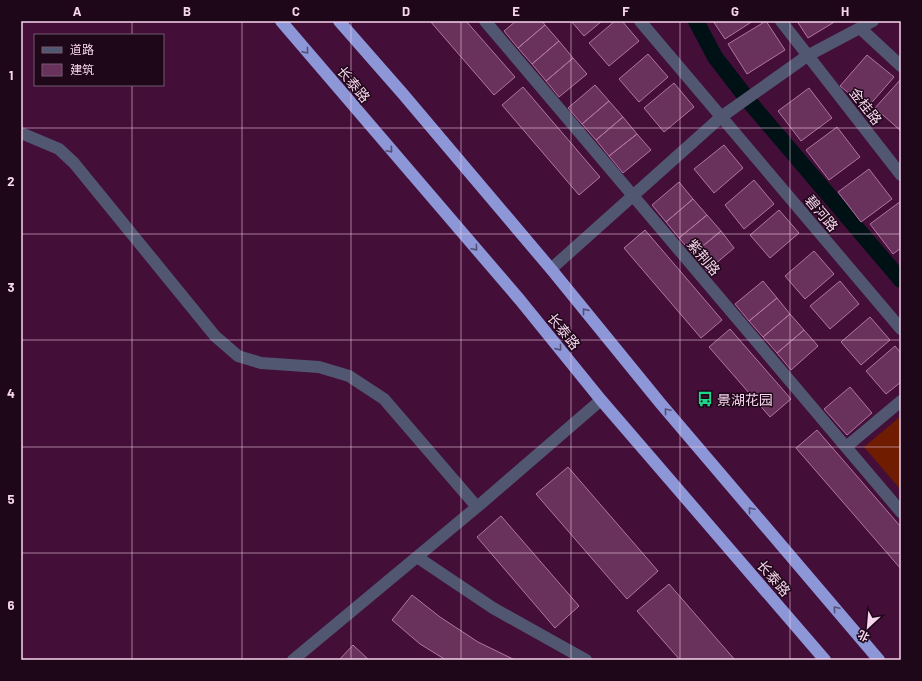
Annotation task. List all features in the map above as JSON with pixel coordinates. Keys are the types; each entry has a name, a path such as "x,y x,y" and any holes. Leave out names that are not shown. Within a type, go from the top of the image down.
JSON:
{"highway":[{"name":"长泰路","path":"281,21 520,300 601,400 825,660"},
{"name":"长泰路","path":"339,21 551,269 666,410 879,660"}],"street":[{"name":"紫荆路","path":"485,21 901,512"},
{"path":"640,21 721,117"},
{"name":"金桂路","path":"781,21 901,175"},
{"path":"551,269 721,117 807,56 873,21"},
{"path":"860,28 901,66"},
{"name":"碧河路","path":"721,117 901,329"},
{"path":"21,133 59,149 74,164 215,336 238,356 261,363 319,367 349,376 384,399 477,507"},
{"path":"293,660 477,507 601,400"},
{"path":"846,447 901,401"},
{"path":"417,557 493,608 586,660"}],"shaded area":[{"path":"901,416 901,490 864,447"}],"building":[{"path":"430,21 466,21 515,77 494,95"},
{"path":"516,21 542,21 545,25 518,48 504,31"},
{"path":"571,21 602,21 584,36"},
{"path":"615,21 622,21 639,41 609,66 589,43"},
{"path":"713,21 753,21 725,39"},
{"path":"766,21 785,50 747,74 728,44"},
{"path":"797,21 836,21 808,38"},
{"path":"545,25 559,41 532,64 518,48"},
{"path":"559,41 573,58 546,81 532,64"},
{"path":"648,54 668,77 639,102 619,79"},
{"path":"867,55 894,77 867,108 840,86"},
{"path":"573,58 587,74 559,97 546,81"},
{"path":"901,79 901,131 875,108"},
{"path":"674,83 694,107 664,132 644,108"},
{"path":"595,85 609,101 582,124 568,108"},
{"path":"523,87 600,177 579,195 502,105"},
{"path":"809,88 832,118 801,141 778,111"},
{"path":"609,101 623,117 596,140 582,124"},
{"path":"623,117 637,134 609,156 596,140"},
{"path":"837,127 860,157 829,180 806,150"},
{"path":"637,134 651,150 623,173 609,156"},
{"path":"724,145 743,168 714,193 694,169"},
{"path":"869,169 892,199 861,222 838,192"},
{"path":"754,180 774,204 744,229 725,205"},
{"path":"679,182 693,199 666,222 652,205"},
{"path":"693,199 707,215 679,238 666,222"},
{"path":"901,201 901,248 893,254 870,224"},
{"path":"779,210 799,233 770,258 750,235"},
{"path":"707,215 721,231 693,254 679,238"},
{"path":"645,230 722,320 701,338 624,248"},
{"path":"721,231 734,248 707,271 693,254"},
{"path":"814,251 834,274 805,299 785,276"},
{"path":"763,281 777,298 749,321 735,304"},
{"path":"840,281 859,304 830,329 810,306"},
{"path":"777,298 790,314 763,337 749,321"},
{"path":"790,314 804,330 777,353 763,337"},
{"path":"870,317 890,340 861,365 841,342"},
{"path":"730,329 791,399 770,417 709,347"},
{"path":"804,330 818,346 791,370 777,353"},
{"path":"895,346 901,353 901,382 886,394 866,371"},
{"path":"850,387 872,413 847,435 824,409"},
{"path":"817,430 901,527 901,569 796,448"},
{"path":"568,467 658,571 627,599 536,494"},
{"path":"501,516 579,606 555,628 477,537"},
{"path":"669,584 735,660 680,660 637,611"},
{"path":"412,595 440,617 478,642 515,660 446,660 420,644 392,620"},
{"path":"353,645 369,660 339,660"}],"waterway":[{"path":"696,21 715,57 752,105 901,280"}],"place":[{"name":"景湖花园","path":"705,399"}]}
